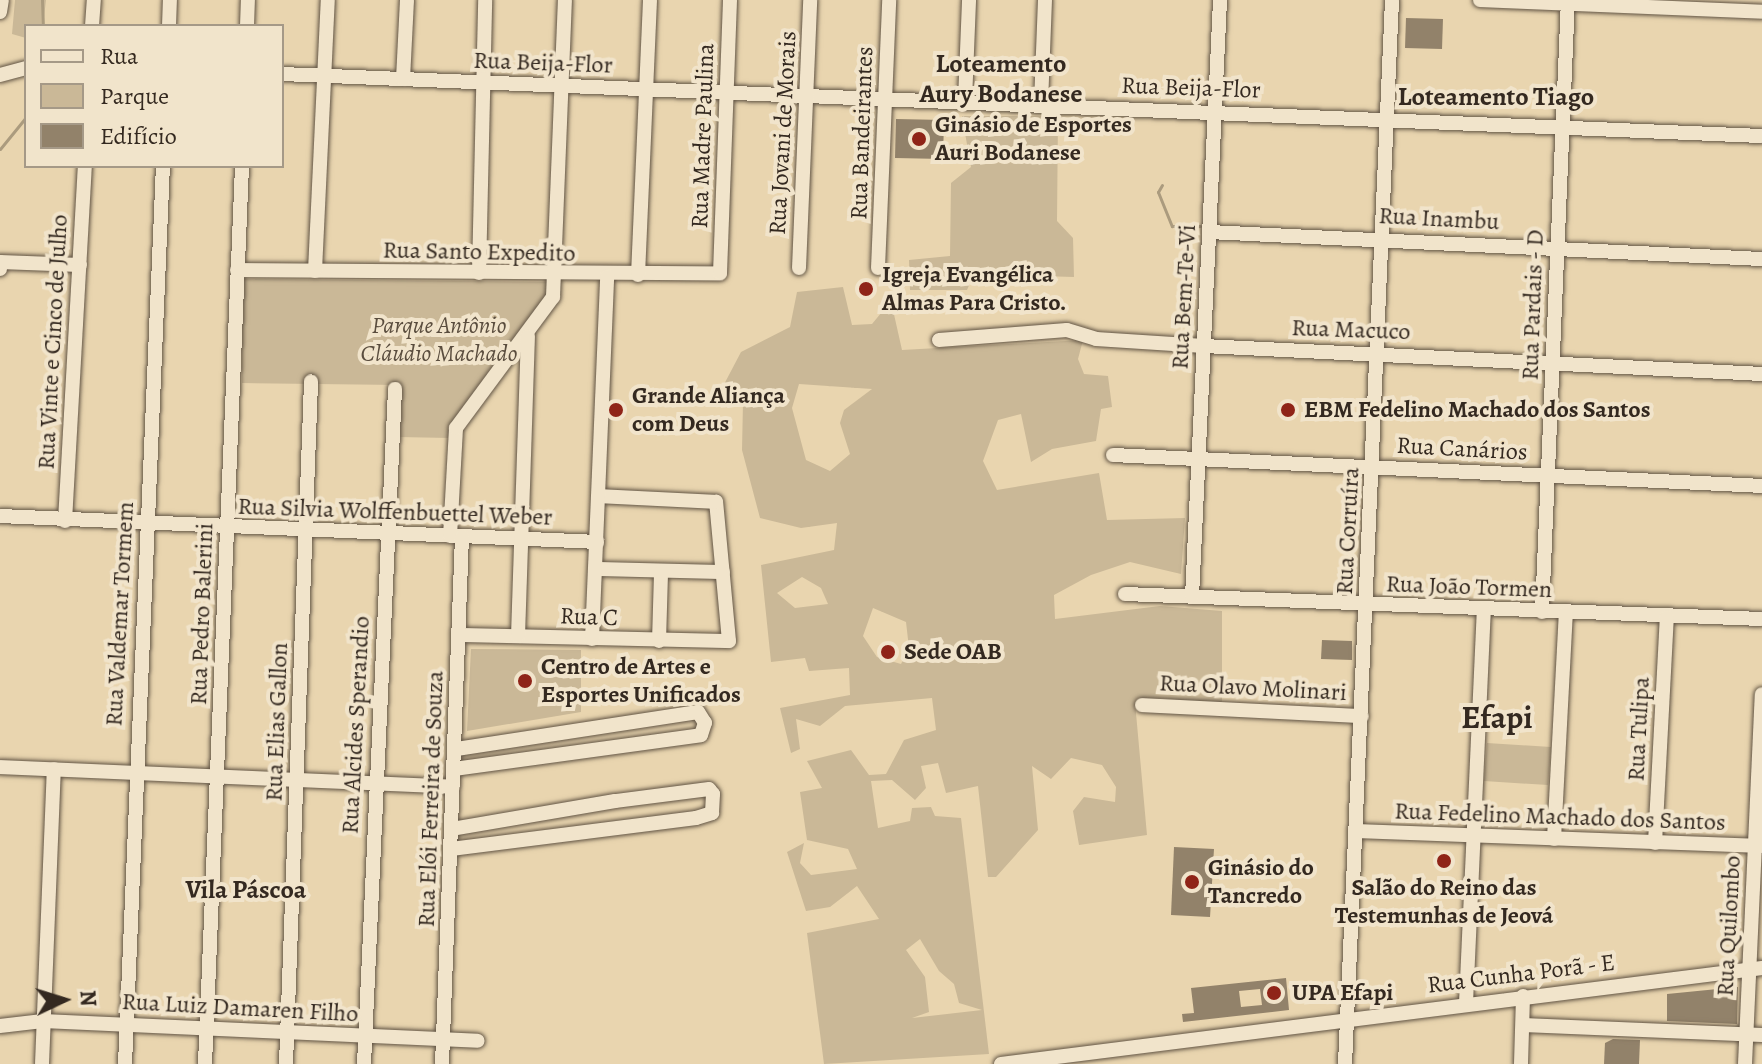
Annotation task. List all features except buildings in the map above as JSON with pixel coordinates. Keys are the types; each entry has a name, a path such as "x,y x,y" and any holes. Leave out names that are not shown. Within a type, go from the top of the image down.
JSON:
{"street":[{"path":"0,12 2,0"},
{"path":"92,24 94,0"},
{"path":"169,24 170,0"},
{"path":"247,24 248,0"},
{"path":"315,271 328,0"},
{"path":"403,79 407,0"},
{"path":"479,273 485,0"},
{"name":"Rua Elói Ferreira de Souza","path":"442,1064 459,635 456,428 528,336 553,297 565,0"},
{"path":"638,275 650,0"},
{"name":"Rua Madre Paulina","path":"720,273 730,0"},
{"name":"Rua Jovani de Morais","path":"799,268 810,0"},
{"name":"Rua Bandeirantes","path":"878,268 889,0"},
{"path":"965,101 969,0"},
{"path":"1041,104 1045,0"},
{"name":"Rua Bem-Te-Vi","path":"1192,597 1220,0"},
{"name":"Rua Corruíra","path":"1345,1064 1392,0"},
{"path":"1480,0 1568,1 1762,12"},
{"name":"Rua Pardais - D","path":"1542,612 1568,1"},
{"path":"0,75 24,69"},
{"name":"Rua Beija-Flor","path":"284,74 1563,125 1762,136"},
{"name":"Rua Vinte e Cinco de Julho","path":"65,521 85,168"},
{"name":"Rua Valdemar Tormem","path":"125,1064 163,168"},
{"name":"Rua Pedro Balerini","path":"205,1064 242,168"},
{"name":"Rua Inambu","path":"1209,232 1383,238 1762,259"},
{"path":"0,269 0,262 80,265"},
{"name":"Rua Santo Expedito","path":"237,270 556,276 720,273"},
{"path":"592,639 607,276"},
{"name":"Rua Macuco","path":"939,340 1067,330 1096,339 1204,346 1553,361 1762,374"},
{"path":"518,636 528,336"},
{"name":"Rua Elias Gallon","path":"286,1064 311,381"},
{"name":"Rua Alcides Sperandio","path":"364,1064 395,389"},
{"name":"Rua Canários","path":"1113,455 1762,486"},
{"path":"596,569 723,572 716,502 599,496"},
{"name":"Rua Silvia Wolffenbuettel Weber","path":"0,516 597,542"},
{"path":"659,641 661,572"},
{"name":"Rua C","path":"459,635 716,645 732,633 723,572"},
{"name":"Rua João Tormen","path":"1125,594 1762,619"},
{"path":"1466,1003 1484,609"},
{"path":"1554,839 1566,613"},
{"name":"Rua Tulipa","path":"1655,843 1667,617"},
{"name":"Rua Quilombo","path":"1745,1064 1746,1034 1756,968 1762,694"},
{"name":"Rua Olavo Molinari","path":"1142,705 1362,716"},
{"path":"454,769 701,735 705,723 698,712 455,749"},
{"path":"0,767 453,787"},
{"path":"42,1064 54,769"},
{"path":"451,849 696,818 712,813 713,794 709,789 615,801 452,829"},
{"name":"Rua Fedelino Machado dos Santos","path":"1356,831 1758,846"},
{"name":"Rua Cunha Porã - E","path":"1004,1064 1347,1017 1756,968"},
{"path":"1521,1064 1523,996"},
{"name":"Rua Luiz Damaren Filho","path":"0,1026 43,1021 478,1041"},
{"path":"1523,1025 1762,1035"}],"green space":[{"path":"15,0 46,0 43,24 24,24 24,37 12,34"},
{"path":"962,116 1058,116 1057,221 1073,238 1074,277 974,274 967,290 910,290 909,260 950,256 951,183 971,167"},
{"name":"Parque Antônio Cláudio Machado","path":"242,279 551,282 551,290 450,438 398,437 399,385 242,383"},
{"path":"843,287 852,325 872,324 891,301 902,350 1083,340 1078,359 1084,374 1108,376 1112,407 1101,409 1096,441 1052,449 1031,462 1021,414 998,420 983,461 997,490 1099,473 1107,520 1185,518 1181,574 1130,562 1091,575 1054,595 1055,619 1160,606 1222,611 1222,706 1162,698 1135,702 1147,835 1079,845 1073,811 1084,797 1115,802 1116,787 1102,765 1071,758 1051,779 1032,766 1038,830 996,877 988,877 978,786 946,793 938,763 921,766 926,788 915,800 892,780 871,781 878,828 910,821 912,808 931,807 935,816 961,818 989,1054 824,1064 807,933 879,919 857,886 830,907 806,911 787,852 804,843 800,863 811,875 857,869 848,849 807,840 800,792 822,788 807,761 851,750 869,775 886,774 904,740 936,730 932,698 845,706 820,726 796,719 800,749 791,753 780,708 850,695 849,668 809,671 805,658 771,662 761,565 834,550 837,523 801,528 760,518 742,450 743,402 720,392 741,352 790,327 797,292","holes":["799,384 872,389 844,410 840,423 850,454 830,471 806,460 792,408","802,577 821,588 828,604 795,608 777,593","873,608 906,622 909,648 901,664 877,657 863,636","920,939 939,971 954,984 959,1003 982,1010 912,1018 929,1012 925,977 906,950"]},
{"name":"Centro de Artes e Esportes Unificados","path":"471,649 581,650 581,712 467,731"},
{"path":"1487,743 1551,747 1548,785 1484,781"}],"waterway":[{"path":"42,0 43,24"},
{"path":"0,149 24,119"},
{"path":"1162,185 1158,192 1172,226 1200,226"}],"place":[{"name":"Ginásio de Esportes Auri Bodanese","path":"919,139"},
{"name":"Igreja Evangélica Almas Para Cristo.","path":"866,289"},
{"name":"Grande Aliança com Deus","path":"616,410"},
{"name":"EBM Fedelino Machado dos Santos","path":"1288,410"},
{"name":"Sede OAB","path":"888,652"},
{"name":"Centro de Artes e Esportes Unificados","path":"525,681"},
{"name":"Salão do Reino das Testemunhas de Jeová","path":"1444,861"},
{"name":"Ginásio do Tancredo","path":"1192,882"},
{"name":"UPA Efapi","path":"1274,993"}],"district":[{"name":"Loteamento Aury Bodanese","path":"1001,79"},
{"name":"Loteamento Tiago","path":"1496,97"},
{"name":"Efapi","path":"1497,717"},
{"name":"Vila Páscoa","path":"246,890"}]}
